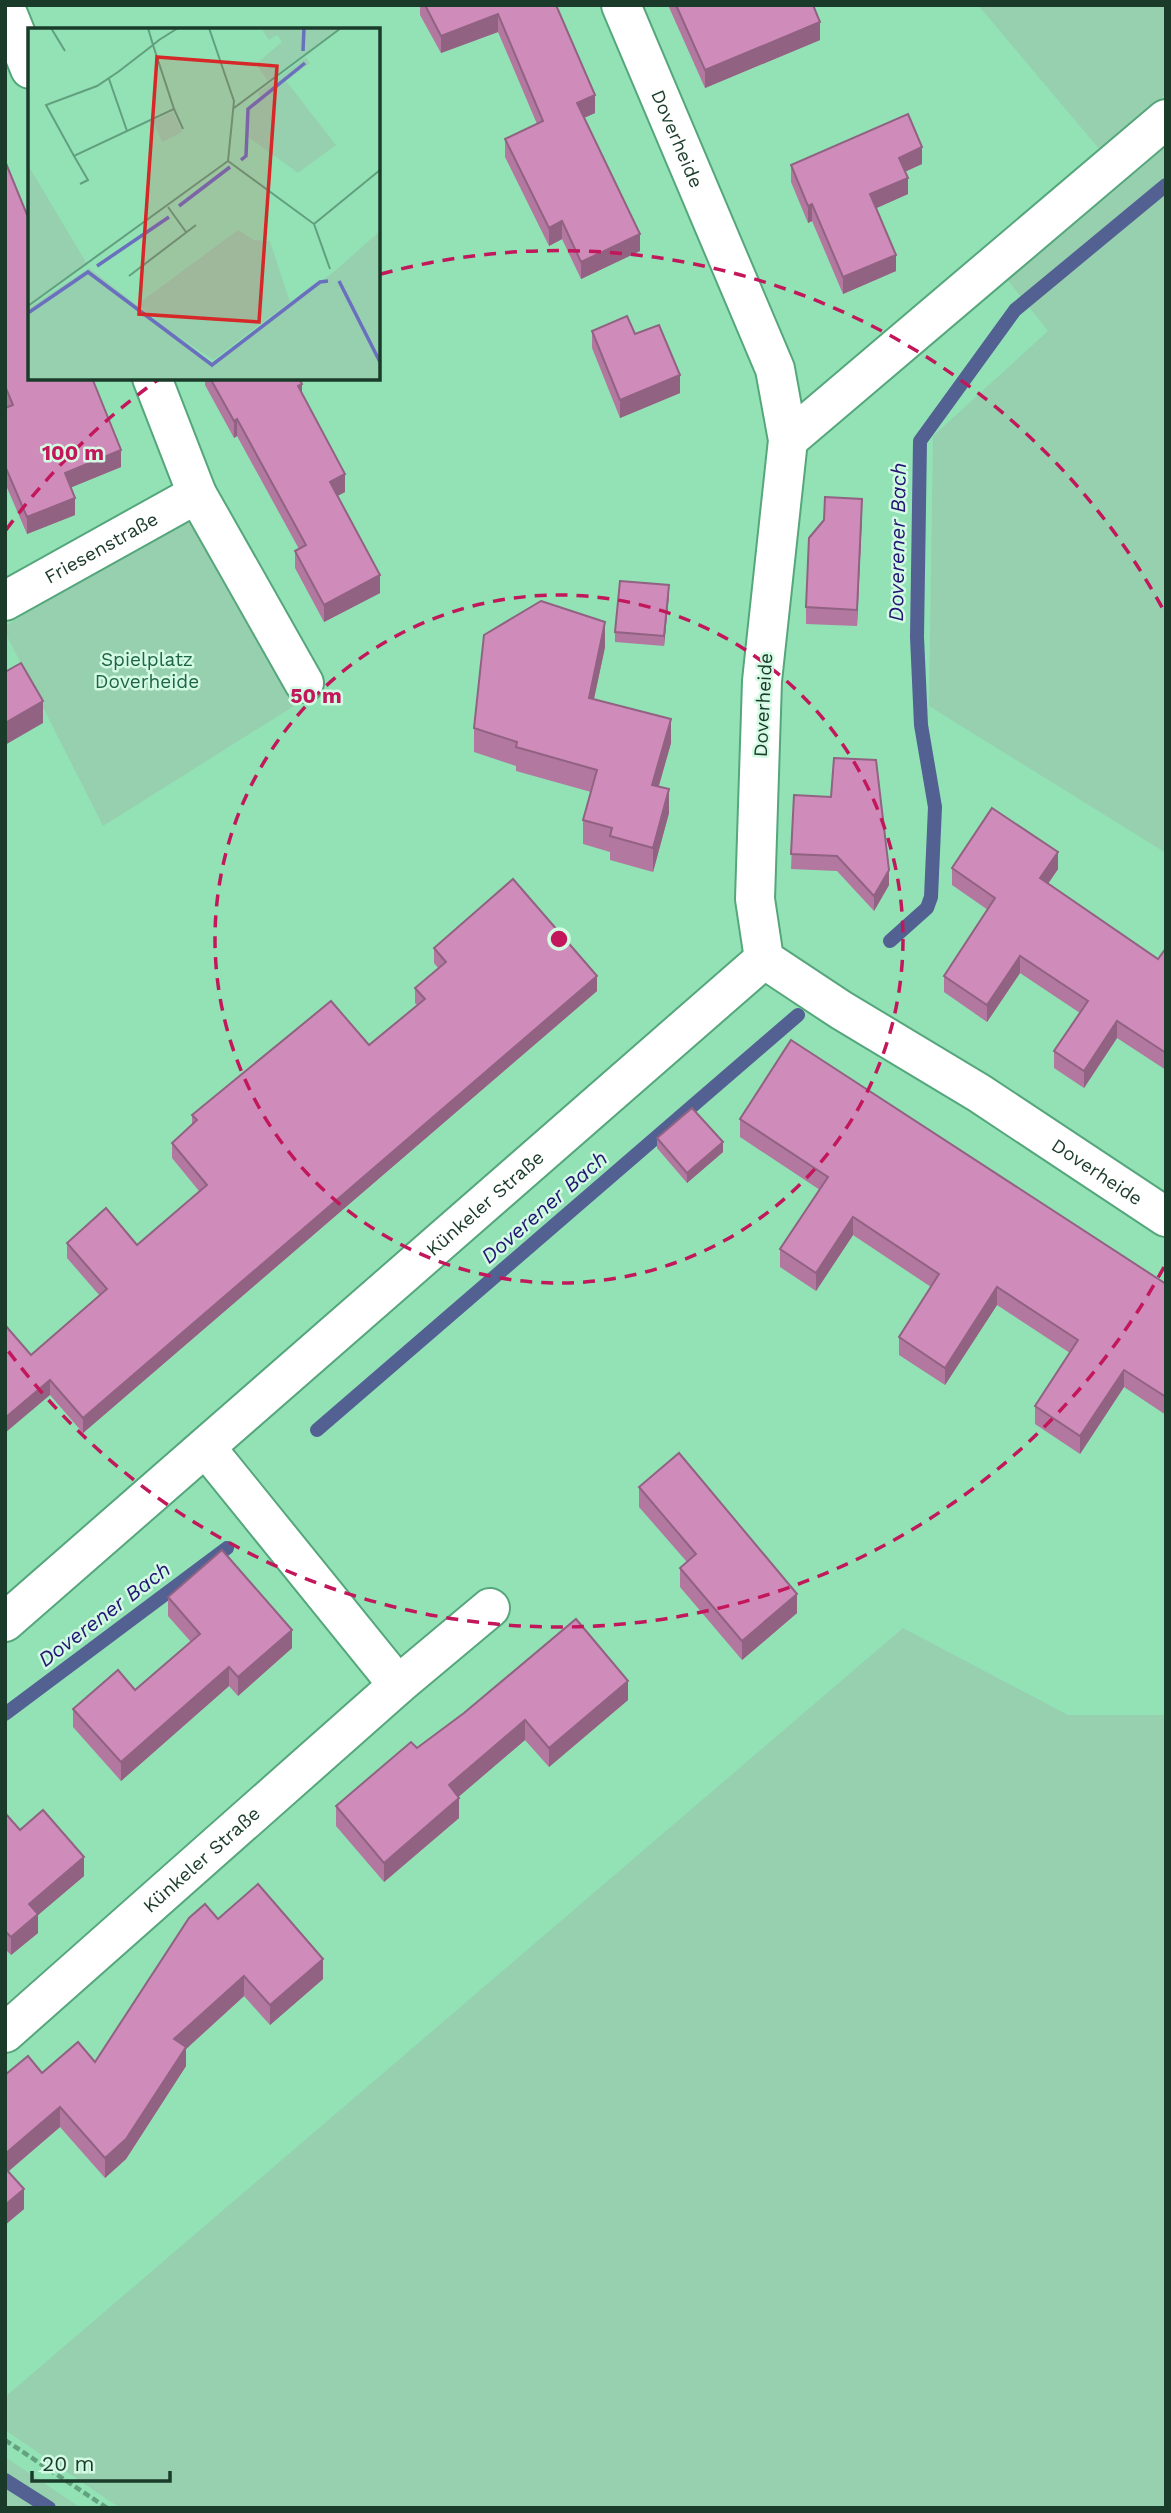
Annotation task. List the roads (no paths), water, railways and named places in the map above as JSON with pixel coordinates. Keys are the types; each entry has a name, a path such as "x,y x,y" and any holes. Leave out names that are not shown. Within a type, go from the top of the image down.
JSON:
{"street":[{"name":"Doverheide","path":"621,5 775,369 788,440 762,681 755,899 764,959 841,1010 979,1093 1166,1217"},
{"path":"5,7 28,64"},
{"path":"788,440 1166,119"},
{"path":"153,380 197,494 304,683"},
{"name":"Friesenstraße","path":"5,601 197,494"},
{"name":"Künkeler Straße","path":"5,1622 764,959"},
{"path":"207,1448 289,1554 398,1685"},
{"name":"Künkeler Straße","path":"5,2033 398,1685 490,1608"}],"waterway":[{"name":"Doverener Bach","path":"890,941 927,908 931,897 935,807 921,725 917,637 920,441 1015,310 1166,185"},
{"name":"Doverener Bach","path":"317,1430 798,1015"},
{"name":"Doverener Bach","path":"5,1714 227,1548"},
{"path":"5,2480 49,2508"}],"park label":[{"name":"Spielplatz Doverheide","path":"147,670"}]}
